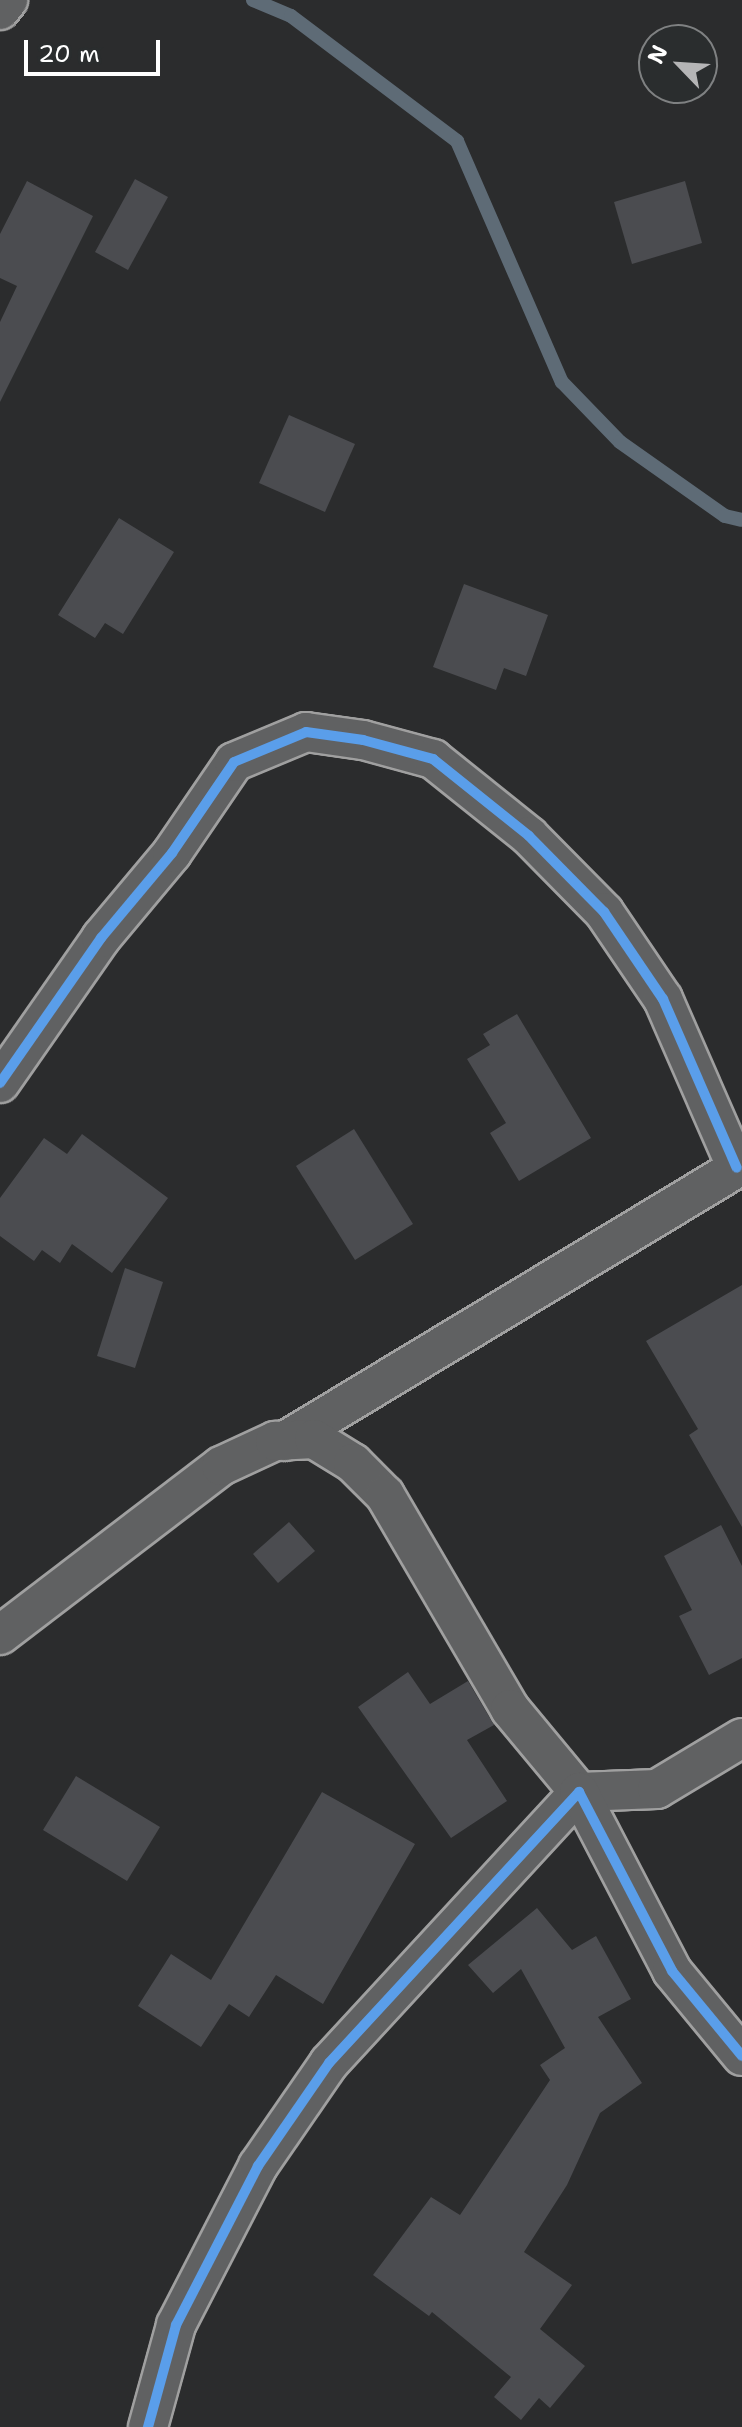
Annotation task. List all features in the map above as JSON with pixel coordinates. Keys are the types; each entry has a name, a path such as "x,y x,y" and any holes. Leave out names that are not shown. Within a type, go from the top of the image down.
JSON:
{"street":[{"path":"0,10 8,0"},
{"path":"0,1083 101,938 172,853 234,762 306,732 363,740 433,759 529,836 604,912 663,999 740,1166 285,1441 221,1466 0,1635"},
{"path":"285,1441 314,1439 353,1463 385,1495 510,1709 579,1792 672,1971 742,2056"},
{"path":"148,2427 176,2325 258,2166 329,2063 579,1792 657,1789 742,1738"}],"building":[{"path":"135,179 168,197 128,270 95,252"},
{"path":"27,181 93,216 0,402 0,322 17,286 0,278 0,234"},
{"path":"685,181 702,243 632,264 614,202"},
{"path":"289,415 355,444 325,512 259,483"},
{"path":"119,518 174,552 123,634 105,623 95,638 58,615"},
{"path":"464,584 548,615 526,676 504,668 496,690 433,667"},
{"path":"517,1014 591,1138 519,1181 490,1133 506,1123 467,1059 490,1045 483,1034"},
{"path":"354,1129 413,1224 355,1260 296,1166"},
{"path":"82,1134 168,1198 112,1273 72,1244 60,1263 42,1250 34,1261 0,1236 0,1198 44,1138 67,1154"},
{"path":"125,1268 163,1282 135,1368 97,1356"},
{"path":"742,1285 742,1527 689,1435 698,1429 646,1341"},
{"path":"289,1522 315,1551 278,1583 253,1554"},
{"path":"721,1525 742,1566 742,1658 709,1675 679,1616 692,1610 664,1556"},
{"path":"408,1672 430,1704 468,1681 494,1725 467,1740 507,1801 451,1838 358,1707"},
{"path":"76,1776 160,1827 127,1881 43,1830"},
{"path":"322,1792 415,1844 323,2004 276,1975 249,2017 229,2004 201,2047 138,2006 171,1954 211,1980"},
{"path":"537,1908 572,1950 596,1936 631,1999 598,2017 642,2083 600,2113 567,2185 524,2252 572,2285 540,2329 585,2366 550,2408 539,2398 521,2420 494,2397 511,2377 432,2312 429,2316 373,2275 431,2197 460,2215 550,2080 540,2065 565,2048 521,1969 493,1993 468,1965"}],"waterway":[{"path":"253,0 291,16 457,141 562,382 620,442 725,516 742,520"}],"cycle path":[{"path":"0,1083 101,938 172,853 234,762 306,732 363,740 433,759 529,836 604,912 663,999 737,1168"},
{"path":"148,2427 176,2325 258,2166 329,2063 579,1792 672,1971 742,2056"}]}
